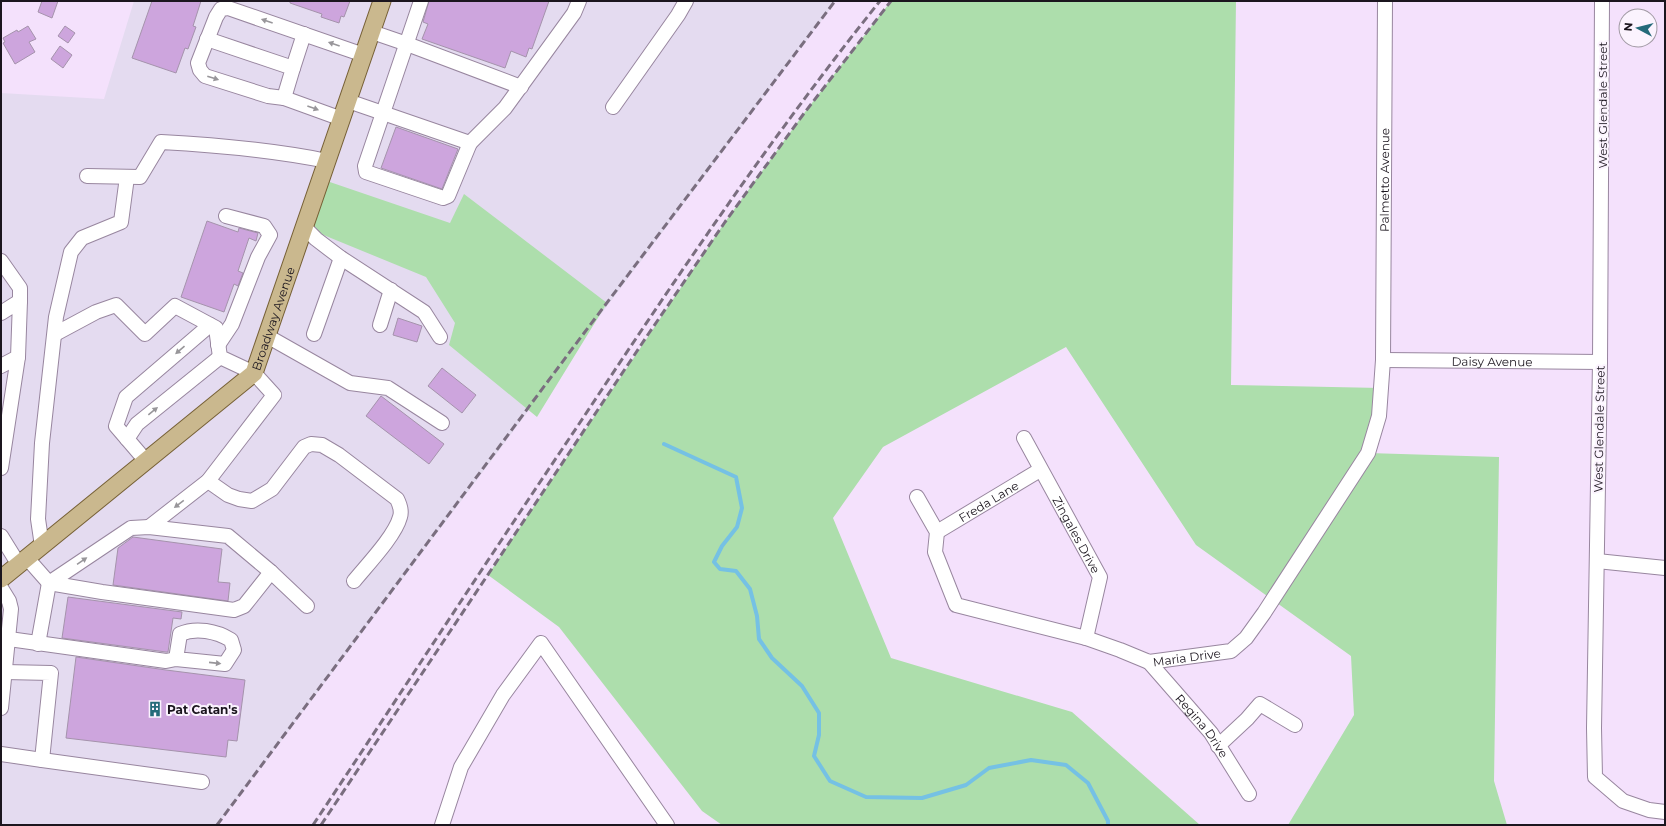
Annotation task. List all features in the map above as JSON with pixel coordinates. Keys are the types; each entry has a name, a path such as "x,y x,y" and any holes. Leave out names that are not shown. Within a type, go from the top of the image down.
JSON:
{"main road":[{"name":"Broadway Avenue","path":"1,579 254,373 382,1"}],"street":[{"path":"421,1 365,166 366,172 443,198 448,196 470,143 504,108 574,13 579,1"},
{"path":"613,107 678,15 686,1"},
{"name":"Palmetto Avenue","path":"1383,360 1385,1"},
{"name":"West Glendale Street","path":"1602,1 1600,362 1594,728 1595,777 1623,801 1649,810 1665,812"},
{"path":"342,118 284,98 268,96 205,76 200,70 198,63 216,17 221,9 228,8 364,55"},
{"path":"372,32 520,87"},
{"path":"284,98 304,34"},
{"path":"208,39 293,68"},
{"path":"348,101 470,143"},
{"path":"88,176 140,177 161,142 196,144 304,156 327,161"},
{"path":"42,546 38,519 42,442 56,317 71,252 82,238 121,222 127,177"},
{"path":"127,439 137,424 219,351 232,324 258,256 270,235 264,226 226,216"},
{"path":"304,227 316,239 342,258 424,312 440,336"},
{"path":"314,334 342,258"},
{"path":"1,261 20,288 18,357 1,468"},
{"path":"380,324 391,290"},
{"path":"1,313 20,301"},
{"path":"55,334 96,312 116,305 145,334 175,306 216,328 219,351"},
{"path":"146,461 116,426 126,397 210,325"},
{"path":"267,336 350,383 388,388 442,423"},
{"path":"149,527 208,481 274,395 254,373 219,351"},
{"path":"1,366 18,357"},
{"name":"Daisy Avenue","path":"1383,360 1600,362"},
{"name":"Maria Drive","path":"937,532 935,552 956,605 1086,638 1149,662 1231,651 1246,638 1264,613 1368,453 1380,416 1383,360"},
{"name":"Zingales Drive","path":"1024,438 1040,470 1100,577 1086,638"},
{"path":"208,481 228,495 239,499 252,501 272,488 304,448 311,444 322,444 339,455 397,499 401,506 400,517 392,532 354,581"},
{"name":"Freda Lane","path":"937,532 1040,470"},
{"path":"917,497 937,532"},
{"path":"38,644 49,583 130,528 149,527 228,536 271,572 307,606"},
{"path":"1,536 23,562 49,583 102,592 234,610 244,606 271,572"},
{"path":"1597,561 1665,568"},
{"path":"1,588 9,600 11,609 6,672 1,708"},
{"path":"9,640 166,661 176,658"},
{"path":"442,825 461,767 503,695 541,643 667,825"},
{"name":"Regina Drive","path":"1149,662 1211,733 1249,794"},
{"path":"6,672 52,673 42,760"},
{"path":"1218,746 1247,719 1260,704 1295,725"},
{"path":"1,754 202,782"}],"shaded area":[{"path":"134,1 836,1 218,825 1,825 1,93 104,99"}],"green space":[{"path":"891,1 1236,1 1231,385 1381,388 1368,453 1499,457 1494,781 1507,825 1288,825 1354,715 1351,656 1196,545 1066,347 883,447 833,518 891,658 1072,712 1200,825 722,825 702,811 559,627 488,575 725,222 805,112"},
{"path":"321,179 450,223 464,194 607,303 537,417 449,345 455,323 426,277 304,227"}],"building":[{"path":"42,1 58,1 52,18 38,12"},
{"path":"152,1 201,1 193,26 196,27 188,49 185,48 176,73 132,58"},
{"path":"290,1 350,1 344,17 341,16 339,23 321,17 322,14 290,3"},
{"path":"429,1 549,1 532,49 529,48 526,57 511,51 505,68 422,39 428,24 423,22"},
{"path":"28,26 36,39 29,42 35,52 15,64 3,43 5,42 3,38"},
{"path":"65,26 75,33 68,43 58,36"},
{"path":"60,46 72,55 63,68 51,59"},
{"path":"396,127 458,149 442,189 381,168"},
{"path":"207,221 238,232 239,228 258,233 256,241 249,238 238,271 243,273 238,286 234,284 224,312 181,297"},
{"path":"398,318 422,326 417,342 393,335"},
{"path":"442,368 476,395 462,413 428,386"},
{"path":"381,396 444,444 429,464 366,416"},
{"path":"133,537 222,549 218,582 230,583 228,601 113,585 118,548"},
{"path":"68,597 182,612 181,619 173,618 168,652 62,638"},
{"name":"Pat Catan's","path":"76,657 245,680 237,741 228,740 226,757 66,738"}],"waterway":[{"path":"664,444 736,477 742,508 737,527 722,546 714,562 720,569 736,571 750,589 757,616 759,639 772,658 802,686 819,713 819,735 814,756 830,781 866,797 922,798 966,785 989,768 1031,760 1066,765 1088,783 1108,821 1108,825"}],"railway":[{"path":"217,825 575,345 835,1"},
{"path":"313,825 686,264 800,105 880,1"},
{"path":"321,825 647,336 725,222 805,112 891,1"}],"place":[{"name":"Pat Catan's","path":"155,709"}]}
